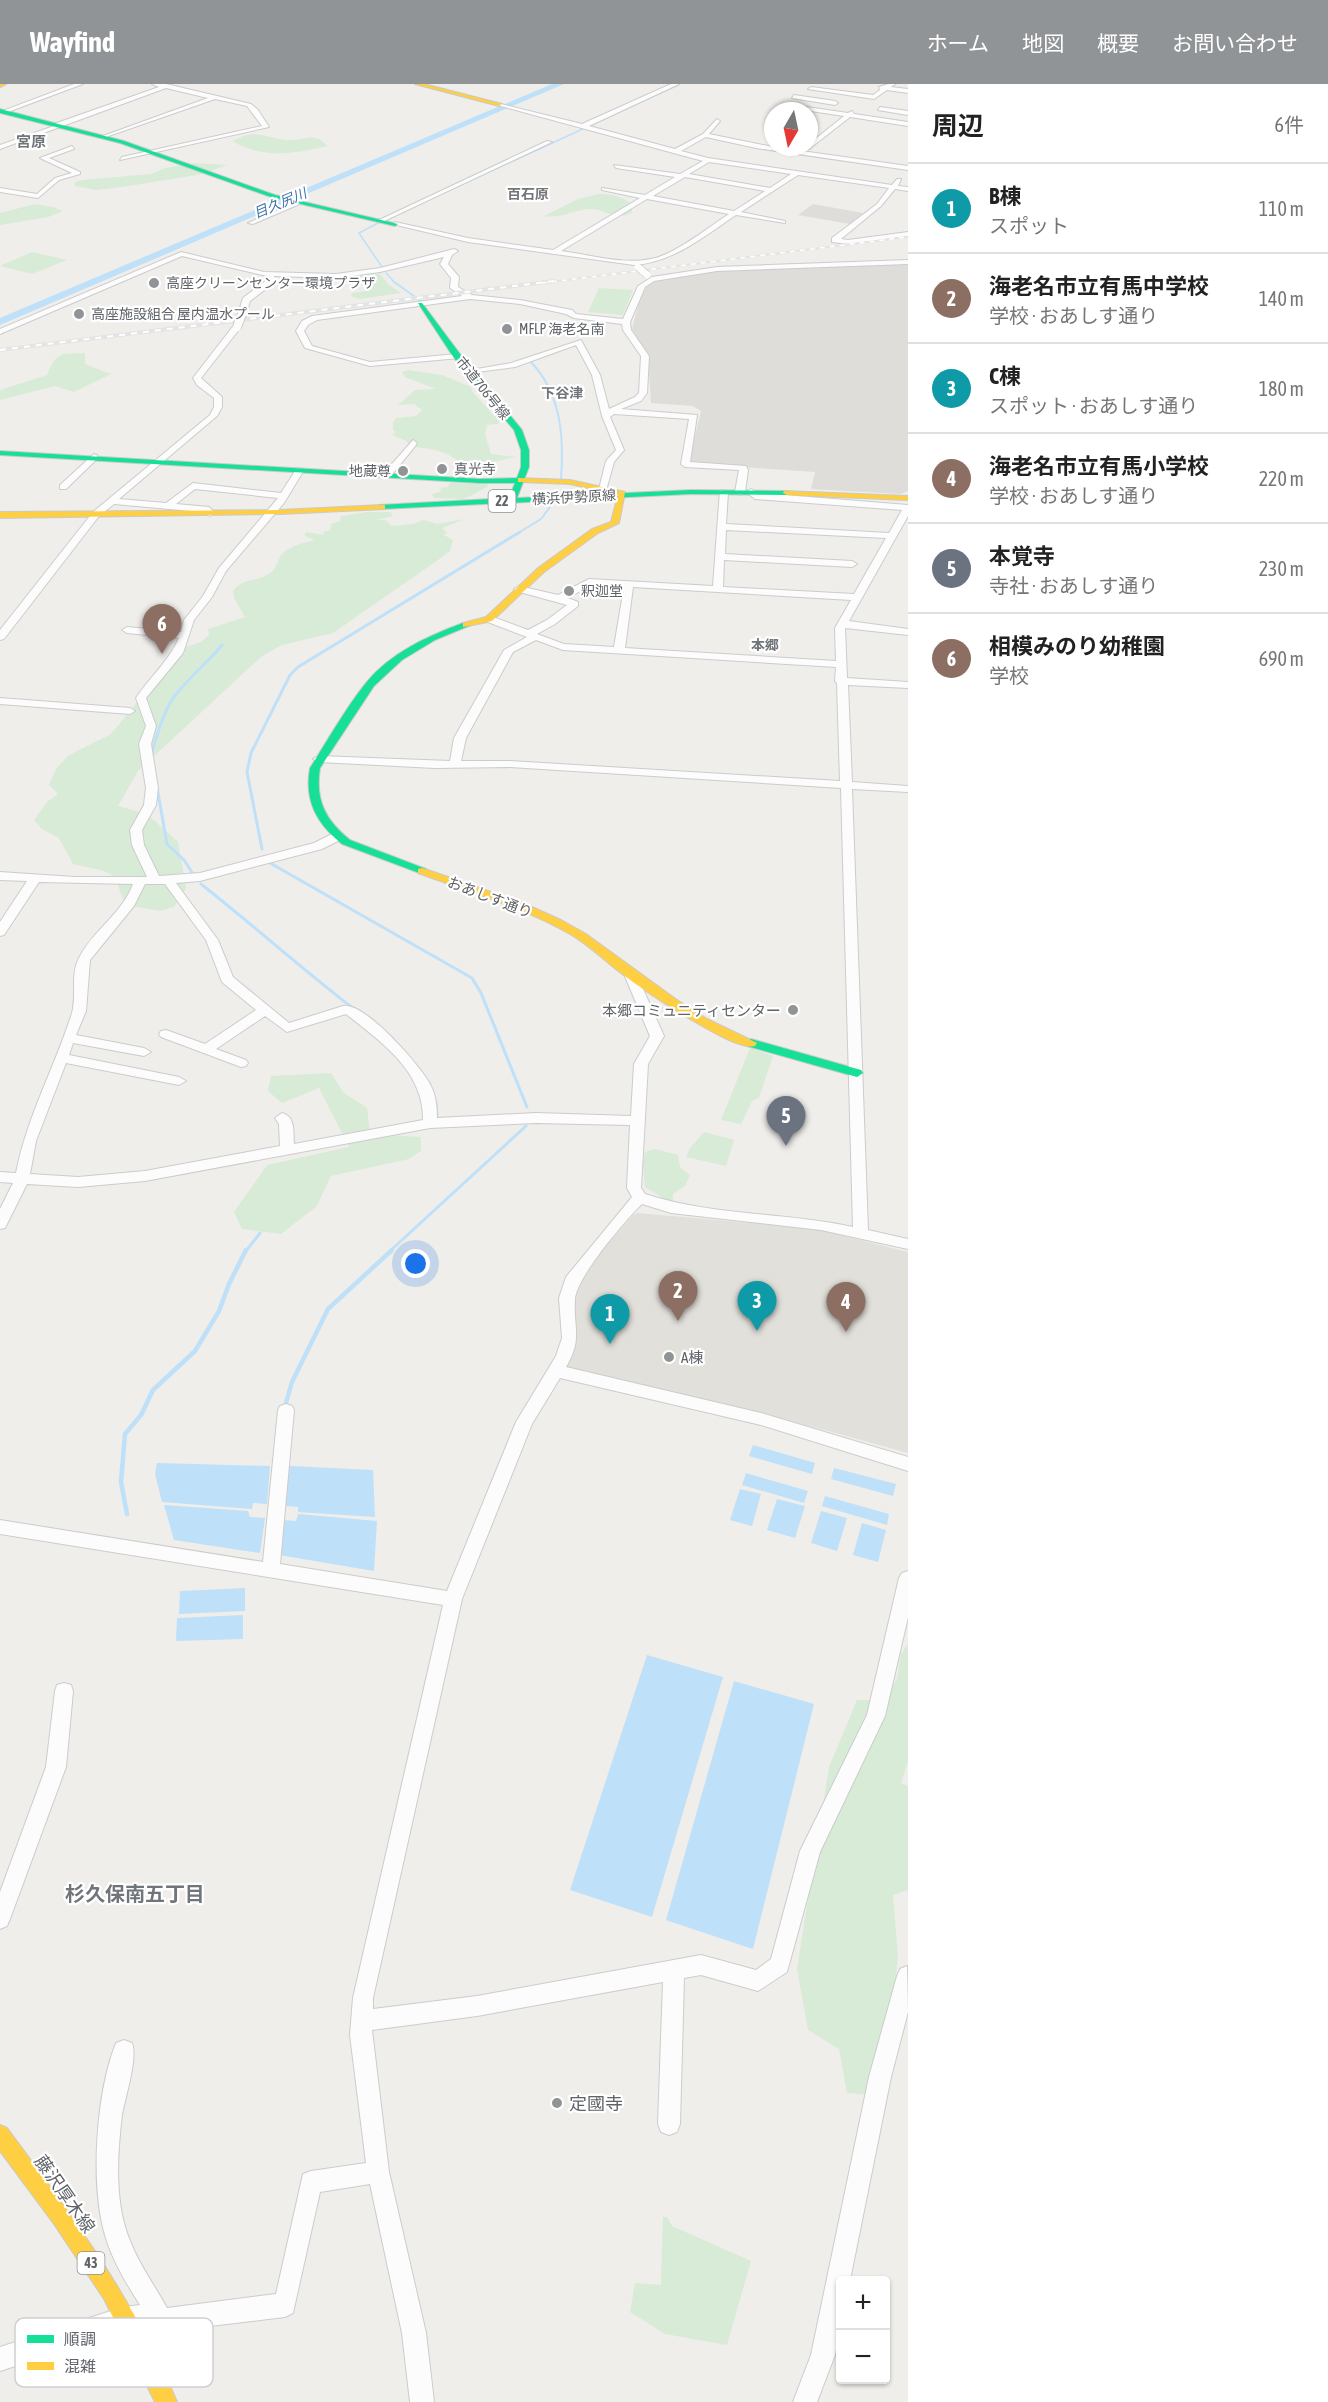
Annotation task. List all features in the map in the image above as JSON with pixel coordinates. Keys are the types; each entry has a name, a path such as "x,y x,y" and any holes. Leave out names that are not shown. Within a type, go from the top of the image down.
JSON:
{"street":[{"path":"2,112 80,84"},
{"path":"122,159 266,127 256,111 249,105 168,85 155,84"},
{"path":"418,84 708,160 796,168 908,189"},
{"path":"584,126 676,84"},
{"path":"808,102 834,84"},
{"path":"2,145 168,85"},
{"path":"876,87 889,86 908,91"},
{"path":"889,86 866,103 908,111"},
{"path":"811,88 886,98"},
{"path":"105,137 216,97"},
{"path":"794,97 843,104"},
{"path":"818,141 861,106"},
{"path":"870,108 908,111"},
{"path":"818,111 908,124"},
{"path":"2,112 105,137 235,184 298,203 467,238 636,265 669,255 771,190 796,168 803,156"},
{"path":"676,151 705,135 721,121 705,119"},
{"path":"705,135 764,144"},
{"path":"380,221 549,142"},
{"path":"0,190 38,196 57,179 78,172 43,158 72,148"},
{"path":"818,152 908,170 879,205 836,240 852,242 908,234"},
{"path":"554,252 708,160"},
{"path":"616,166 771,190"},
{"path":"604,189 783,222"},
{"path":"251,223 298,203"},
{"path":"467,238 449,254 444,264 455,277 454,288 470,297"},
{"path":"0,332 181,254 270,275 356,275 449,254"},
{"path":"609,413 638,399 643,393 645,356 627,330 626,322 638,291 649,277 717,268 907,261"},
{"path":"636,265 649,277"},
{"path":"0,637 96,514 213,416 219,407 218,396 200,385 197,378 237,327 246,300 272,280 270,275"},
{"path":"457,356 370,364 309,348 300,331 304,322 315,318 470,297 520,302 569,312 574,316 626,322"},
{"name":"市道706号線","path":"420,304 457,356 518,430 525,450 522,480"},
{"path":"469,371 512,365 578,342 596,375 620,450 610,461 602,487"},
{"path":"609,413 693,417 685,464 743,468 745,492 755,496 906,515 840,628 839,664 857,1073 861,1232"},
{"path":"387,475 413,443"},
{"path":"0,453 480,481 522,480 602,487 621,494"},
{"path":"63,487 94,458"},
{"path":"300,470 272,512 228,562 207,597 189,620 178,653 151,683 141,698 151,726 145,744 152,788 150,805 136,830 138,845 162,880 212,940 227,979 287,1028 348,1009 394,1046 426,1086 432,1110 430,1123"},
{"path":"512,500 522,480"},
{"path":"168,506 193,486 284,496"},
{"path":"718,588 723,492"},
{"name":"横浜伊勢原線","path":"0,513 272,512 621,494 723,492 908,498"},
{"name":"おあしす通り","path":"621,494 615,523 595,531 541,570 489,619 432,638 399,658 370,684 319,759 311,778 315,808 322,821 338,836 368,852 554,922 575,933 630,974 657,1036 641,1064 634,1188 640,1198"},
{"path":"111,501 206,509 210,513"},
{"path":"722,527 908,532"},
{"path":"720,557 852,564"},
{"path":"558,598 571,594 589,582 858,597"},
{"path":"619,651 629,584"},
{"path":"455,765 460,738 509,650 574,604 519,589"},
{"path":"489,619 556,646 839,664"},
{"path":"843,622 908,632"},
{"path":"128,630 185,636"},
{"path":"840,681 908,685"},
{"path":"0,701 130,711"},
{"path":"319,759 455,765 510,764 908,789"},
{"path":"0,876 34,880 140,881 200,877 318,846 338,836"},
{"path":"0,932 34,880"},
{"path":"0,1224 22,1180 29,1141 82,994 83,961 96,942 129,908 140,881"},
{"path":"630,974 729,1035 779,1052 857,1073"},
{"path":"205,1050 265,1010"},
{"path":"166,1034 241,1063"},
{"path":"68,1038 144,1052"},
{"path":"60,1058 179,1081"},
{"path":"282,1118 286,1123 287,1150"},
{"path":"0,1177 78,1182 145,1176 430,1123 536,1118 639,1121"},
{"path":"422,2402 414,2333 378,2172 361,2035 363,1998 453,1599 524,1422 557,1371 570,1338 567,1298 574,1277 630,1207 640,1198 671,1208 861,1232 908,1244"},
{"path":"557,1371 761,1419 908,1464"},
{"path":"271,1569 286,1410"},
{"path":"0,1527 453,1599"},
{"path":"362,2021 477,2006 701,1965 758,1981 780,1965 810,1851 876,1716 908,1578"},
{"path":"0,1919 6,1884 56,1767 64,1691"},
{"path":"669,2124 674,1971"},
{"path":"805,2402 823,2355 880,2078 907,1976"},
{"path":"124,2051 113,2099 109,2154 110,2213 117,2237 160,2318"},
{"name":"藤沢厚木線","path":"0,2135 61,2217 111,2292 123,2318"},
{"path":"178,2318 285,2305 311,2182 378,2172"},
{"path":"0,2359 15,2354"},
{"name":"藤沢厚木線","path":"158,2387 166,2402"}],"shaded area":[{"path":"813,204 863,213 850,224 798,215"},
{"path":"908,263 908,491 900,494 811,489 815,472 696,464 689,461 701,411 693,406 651,403 648,356 632,329 640,298 649,282 718,270"},
{"path":"638,1213 816,1229 908,1252 908,1453 821,1429 567,1368 563,1363 569,1311 581,1274 633,1215"}],"green space":[{"path":"253,134 286,140 313,138 322,141 327,146 291,153 267,153 232,141"},
{"path":"195,163 227,165 203,174 122,187 96,190 75,186 75,182 82,180 151,174 165,168"},
{"path":"598,194 624,199 632,204 632,212 622,216 591,209 557,216 544,216 578,199"},
{"path":"35,204 63,211 48,217 0,225 0,213"},
{"path":"32,252 67,260 32,274 0,266"},
{"path":"370,273 380,274 388,284 401,293 360,299 351,296 352,293 367,291 371,287 366,283 353,283 351,278"},
{"path":"599,288 633,290 623,315 588,312"},
{"path":"85,353 85,364 111,374 74,392 55,386 0,400 0,390 47,375 60,355"},
{"path":"408,370 442,375 471,387 499,421 498,424 487,425 485,434 491,454 516,457 493,462 492,468 475,470 472,466 446,454 409,446 407,441 392,435 396,432 393,430 393,423 396,418 416,416 422,410 414,404 398,405 415,390 436,389 405,377 402,372"},
{"path":"450,483 488,484 487,487 464,499 434,498 432,494 440,492 441,488 448,487"},
{"path":"368,512 391,512 393,516 376,520 386,520 392,526 413,524 424,520 437,524 465,519 442,528 447,533 444,535 453,540 450,551 333,633 282,645 262,656 138,771 118,806 147,814 178,842 186,888 174,907 160,911 125,905 115,877 104,871 73,864 59,838 42,829 34,820 47,802 58,794 49,785 56,769 69,755 111,734 182,648 201,642 209,635 208,629 245,617 234,598 233,591 237,587 271,573 286,551 314,540 304,535 307,532 324,535 323,532 330,530 331,524 340,521 341,516"},
{"path":"750,1048 773,1056 759,1098 752,1101 741,1124 721,1120"},
{"path":"331,1073 343,1092 367,1108 370,1134 421,1137 421,1151 409,1159 331,1176 317,1206 281,1234 242,1229 234,1212 267,1165 349,1147 319,1088 282,1103 268,1091 271,1076"},
{"path":"704,1132 734,1140 726,1166 686,1157 690,1148"},
{"path":"655,1149 678,1155 680,1167 690,1175 685,1186 673,1194 673,1201 677,1205 661,1199 645,1187 643,1163 645,1152"},
{"path":"908,1644 908,1761 901,1783 908,1786 908,1890 893,1895 898,1956 882,2096 847,2093 839,2049 808,2030 797,1969 829,1767 857,1700 884,1700 897,1679 901,1654"},
{"path":"663,2217 667,2217 672,2226 751,2261 727,2345 665,2334 630,2312 635,2283 661,2285"}],"water":[{"path":"753,1445 815,1463 812,1474 749,1456"},
{"path":"157,1463 270,1466 267,1504 253,1503 252,1509 162,1502 155,1474"},
{"path":"289,1466 373,1470 375,1517 298,1512 298,1507 285,1506"},
{"path":"834,1468 896,1484 893,1496 831,1479"},
{"path":"746,1473 808,1491 804,1503 742,1485"},
{"path":"740,1489 761,1494 752,1526 730,1520"},
{"path":"825,1496 889,1514 887,1525 822,1506"},
{"path":"777,1499 805,1506 795,1538 767,1530"},
{"path":"164,1505 248,1511 250,1517 265,1518 260,1553 174,1540"},
{"path":"821,1511 847,1518 837,1551 811,1543"},
{"path":"298,1514 377,1521 374,1571 279,1555 283,1520 296,1521"},
{"path":"862,1523 886,1530 878,1562 853,1555"},
{"path":"245,1588 245,1611 179,1614 180,1591"},
{"path":"243,1615 243,1639 176,1641 177,1618"},
{"path":"647,1655 723,1677 652,1917 570,1890"},
{"path":"734,1681 814,1704 753,1949 666,1920"}],"waterway":[{"name":"目久尻川","path":"0,322 560,84"},
{"path":"589,126 680,84"},
{"path":"437,196 585,128"},
{"path":"380,222 359,233 382,267"},
{"path":"386,273 394,281"},
{"path":"394,281 422,302"},
{"path":"531,362 549,388 559,418 562,448 561,480"},
{"path":"518,533 541,519 550,507"},
{"path":"262,849 247,772 251,753 290,675 298,667 520,532"},
{"path":"152,753 156,737 172,699 222,645"},
{"path":"157,787 167,844 184,860 193,874"},
{"path":"270,863 472,978 481,993 527,1107"},
{"path":"201,884 354,1009"},
{"path":"429,1083 436,1103 437,1116"},
{"path":"390,1251 526,1126"},
{"path":"246,1251 260,1233"},
{"path":"127,1514 121,1482 125,1434 141,1415 153,1390 195,1351 219,1311 246,1250"},
{"path":"286,1403 292,1382 328,1309 392,1250"}],"railway":[{"path":"542,283 908,237"},
{"path":"0,350 554,281"}],"traffic: fast":[{"path":"0,111 122,142 273,196 395,224"},
{"path":"420,304 457,356 518,430 525,450 525,467 512,500"},
{"path":"0,453 480,481 521,480"},
{"path":"382,507 691,492 787,493"},
{"path":"422,871 346,842 337,835 323,819 314,800 315,768 370,684 399,658 432,638 466,625"},
{"path":"751,1043 857,1073"}],"traffic: slow":[{"path":"418,84 499,104"},
{"path":"466,625 489,619 541,570 595,531 615,523 622,494 570,482 521,480"},
{"path":"787,493 908,498"},
{"path":"0,515 280,512 382,507"},
{"path":"422,871 557,922 582,936 629,973 673,1003 719,1030 751,1043"},
{"path":"0,2135 61,2217 111,2292 124,2318"},
{"path":"158,2387 166,2402"}],"place":[{"name":"高座クリーンセンター環境プラザ","path":"154,283"},
{"name":"高座施設組合 屋内温水プール","path":"79,314"},
{"name":"MFLP 海老名南","path":"507,329"},
{"name":"真光寺","path":"442,469"},
{"name":"地蔵尊","path":"403,471"},
{"name":"釈迦堂","path":"569,591"},
{"name":"相模みのり幼稚園","path":"162,654"},
{"name":"本郷コミュニティセンター","path":"793,1010"},
{"name":"本覚寺","path":"786,1146"},
{"name":"海老名市立有馬中学校","path":"678,1321"},
{"name":"C棟","path":"757,1331"},
{"name":"海老名市立有馬小学校","path":"846,1332"},
{"name":"B棟","path":"610,1344"},
{"name":"A棟","path":"669,1357"},
{"name":"定國寺","path":"557,2103"}],"district":[{"name":"宮原","path":"31,141"},
{"name":"百石原","path":"528,194"},
{"name":"下谷津","path":"562,393"},
{"name":"本郷","path":"765,645"},
{"name":"杉久保南五丁目","path":"135,1893"}]}
